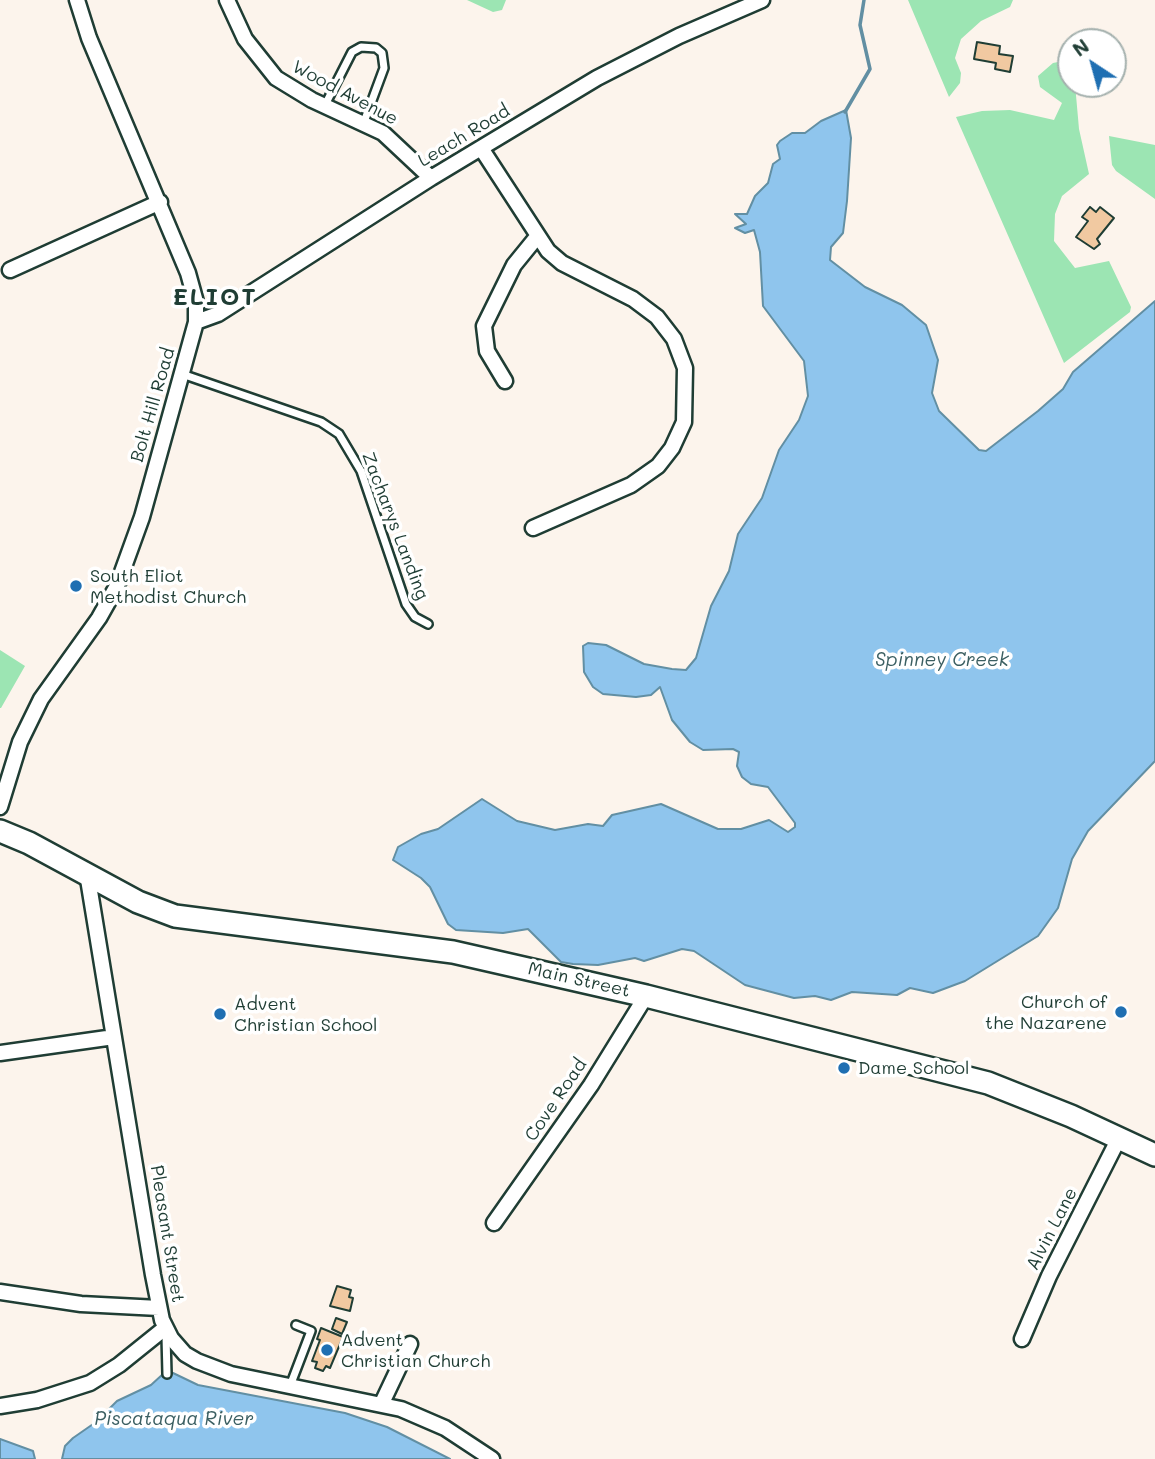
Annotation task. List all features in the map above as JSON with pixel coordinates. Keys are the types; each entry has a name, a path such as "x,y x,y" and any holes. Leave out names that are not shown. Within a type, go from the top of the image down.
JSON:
{"main road":[{"name":"Main Street","path":"0,831 87,873 138,902 175,916 453,952 646,996 963,1076 1024,1096 1155,1155"}],"street":[{"name":"Bolt Hill Road","path":"0,807 20,742 41,699 99,618 117,586 142,517 196,322 193,287 160,202 89,38 77,0"},
{"name":"Wood Avenue","path":"227,0 245,40 265,67 287,87 364,122 393,140 431,178"},
{"name":"Leach Road","path":"196,322 218,314 431,178 635,57 762,0"},
{"path":"481,148 536,238 562,263 633,299 657,317 668,330 682,356 687,393 680,434 658,466 631,485 533,528"},
{"path":"10,270 160,202"},
{"path":"505,381 486,351 484,326 514,265 536,238"},
{"name":"Pleasant Street","path":"87,873 159,1308 165,1328 181,1350 197,1361 231,1374 382,1404 445,1429 492,1459"},
{"name":"Cove Road","path":"494,1223 591,1084 646,996"},
{"path":"0,1053 114,1037"},
{"name":"Alvin Lane","path":"1023,1339 1048,1276 1119,1138"},
{"path":"0,1292 81,1304 159,1308"},
{"path":"0,1406 37,1400 90,1383 119,1365 165,1328"},
{"path":"382,1404 410,1344"}],"lane":[{"path":"325,106 352,52 361,47 376,48 382,53 384,68 364,122"},
{"name":"Zacharys Landing","path":"182,374 321,422 339,434 361,471 406,604 415,617 428,624"},
{"path":"289,1386 311,1331 296,1325"},
{"path":"165,1328 167,1374"}],"green space":[{"path":"467,0 506,0 502,10 493,12"},
{"path":"908,0 1013,0 1010,7 981,21 961,39 955,58 961,73 960,83 949,97"},
{"path":"1057,62 1057,98 1076,98 1079,129 1089,174 1062,196 1055,214 1054,241 1075,268 1109,261 1131,307 1130,312 1064,363 956,117 982,111 1010,110 1054,120 1062,103 1040,87 1038,76"},
{"path":"1109,136 1155,145 1155,199 1116,171 1112,165"},
{"path":"0,650 25,666 1,708 0,708"}],"water":[{"name":"Spinney Creek","path":"846,110 851,138 847,201 843,233 831,247 830,260 865,287 902,305 926,325 938,360 932,393 939,411 979,450 986,451 1038,411 1063,389 1073,372 1155,301 1155,761 1088,831 1072,859 1058,908 1038,936 965,981 933,993 910,988 897,995 852,992 831,1000 815,996 794,998 745,985 694,951 682,949 644,961 635,958 598,965 573,964 561,962 528,929 503,933 456,930 448,924 430,887 393,860 398,847 421,834 438,829 482,799 517,821 555,830 588,824 603,826 612,815 661,804 718,829 741,829 769,820 788,832 795,827 795,823 768,787 751,784 742,777 737,766 739,752 733,749 703,750 690,742 672,720 660,687 651,695 636,697 603,694 593,687 584,672 583,646 588,643 606,645 644,664 672,669 686,670 696,658 711,606 729,571 738,534 762,498 779,450 799,420 808,396 804,361 763,306 760,252 754,230 745,233 735,228 746,224 735,214 747,214 755,196 768,183 773,164 780,159 777,145 780,141 792,133 805,133 821,121"},
{"name":"Piscataqua River","path":"173,1373 198,1385 345,1413 387,1427 450,1459 62,1459 65,1446 96,1422 117,1401 151,1385 163,1374"},
{"path":"0,1439 33,1451 35,1459 0,1459"}],"building":[{"path":"977,42 1000,46 999,54 1013,56 1010,72 995,69 996,63 974,59"},
{"path":"1090,207 1096,212 1100,207 1114,218 1097,239 1100,244 1094,249 1076,237 1088,221 1082,217"},
{"path":"337,1286 351,1290 349,1297 353,1298 350,1311 330,1306"},
{"path":"336,1318 347,1322 342,1334 332,1329"},
{"name":"Advent Christian Church","path":"321,1328 343,1337 330,1368 326,1366 323,1371 315,1368 317,1362 312,1361 320,1340 317,1339"}],"waterway":[{"name":"Spinney Creek","path":"845,112 870,69 860,25 864,0"}],"place":[{"name":"South Eliot Methodist Church","path":"76,586"},
{"name":"Church of the Nazarene","path":"1121,1012"},
{"name":"Advent Christian School","path":"220,1014"},
{"name":"Dame School","path":"844,1068"},
{"name":"Advent Christian Church","path":"327,1350"}],"district":[{"name":"ELIOT","path":"215,298"}]}
